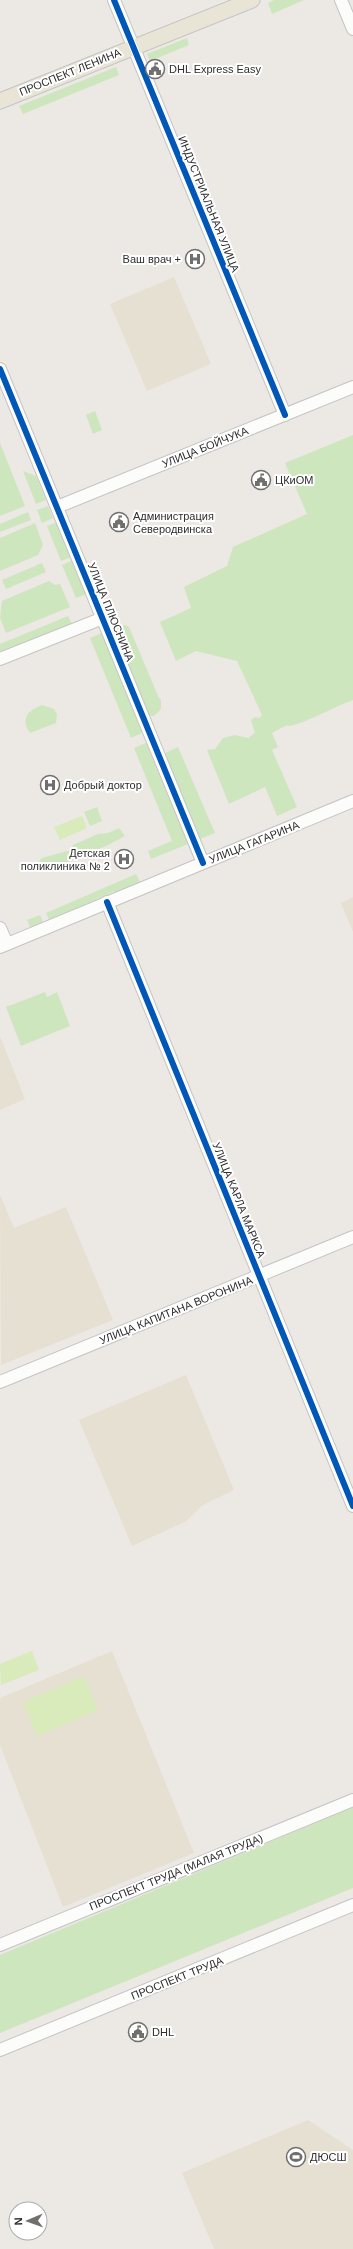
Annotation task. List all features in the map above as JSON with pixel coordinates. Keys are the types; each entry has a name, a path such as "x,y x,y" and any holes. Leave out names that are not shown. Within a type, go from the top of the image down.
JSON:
{"main road":[{"name":"ПРОСПЕКТ ЛЕНИНА","path":"0,100 252,0"}],"street":[{"name":"ИНДУСТРИАЛЬНАЯ УЛИЦА","path":"114,0 285,415"},
{"path":"341,0 353,29"},
{"name":"УЛИЦА ПЛЮСНИНА","path":"0,369 203,863"},
{"name":"УЛИЦА БОЙЧУКА","path":"57,508 353,387"},
{"path":"0,659 103,618"},
{"name":"УЛИЦА ГАГАРИНА","path":"3,946 353,801"},
{"name":"УЛИЦА КАРЛА МАРКСА","path":"107,902 353,1506"},
{"path":"0,928 3,946"},
{"name":"УЛИЦА КАПИТАНА ВОРОНИНА","path":"0,1382 353,1237"},
{"name":"ПРОСПЕКТ ТРУДА (МАЛАЯ ТРУДА)","path":"0,1945 353,1800"},
{"name":"ПРОСПЕКТ ТРУДА","path":"0,2050 353,1905"}],"shaded area":[{"path":"174,277 211,364 147,391 110,304"},
{"path":"353,897 353,932 341,903"},
{"path":"0,1036 25,1099 0,1110"},
{"path":"0,1195 14,1228 66,1207 113,1320 1,1365"},
{"path":"186,1375 234,1490 203,1505 185,1522 132,1546 79,1420"},
{"path":"112,1651 194,1853 63,1907 0,1745 0,1698"},
{"path":"308,2120 353,2150 353,2249 214,2249 182,2173"}],"green space":[{"path":"274,0 304,0 272,14 268,3"},
{"path":"187,38 189,45 150,61 147,54"},
{"path":"116,67 119,75 23,114 19,106"},
{"path":"95,411 102,430 93,434 86,415"},
{"path":"353,435 353,700 306,721 290,726 287,725 272,733 278,747 272,750 297,807 277,816 265,787 229,804 207,750 215,749 223,738 235,735 248,738 255,733 251,720 255,717 259,718 262,715 237,661 196,651 176,661 160,622 191,608 184,587 227,566 233,547 307,514 285,463"},
{"path":"0,443 25,506 0,516"},
{"path":"23,471 36,476 46,500 36,504"},
{"path":"48,506 53,518 42,523 37,510"},
{"path":"28,512 31,520 0,532 0,524"},
{"path":"57,522 71,557 61,561 47,526"},
{"path":"35,523 43,545 38,555 0,571 0,538"},
{"path":"73,560 87,594 76,598 62,565"},
{"path":"42,563 46,572 6,589 2,580"},
{"path":"49,581 55,585 60,584 70,607 6,633 0,618 2,601"},
{"path":"68,616 72,624 0,654 0,644"},
{"path":"125,625 129,627 161,700 161,709 154,716 145,715 114,630"},
{"path":"102,633 142,733 131,738 90,638"},
{"path":"42,705 54,709 57,714 56,723 30,733 26,723 27,716 29,712"},
{"path":"146,743 188,844 151,859 148,851 172,841 134,748"},
{"path":"178,747 215,833 197,840 161,755"},
{"path":"97,807 102,821 90,826 84,812"},
{"path":"82,816 87,828 60,840 54,827"},
{"path":"119,828 125,836 61,865 57,864 49,867 38,862 42,858 71,850 73,845 98,834 108,833"},
{"path":"136,874 141,884 119,894 113,892 49,920 46,913"},
{"path":"40,915 43,922 30,927 27,920"},
{"path":"45,992 47,997 57,992 70,1026 21,1046 6,1007"},
{"path":"32,1651 39,1670 1,1685 0,1664"},
{"path":"84,1676 98,1710 37,1736 23,1702"},
{"path":"353,1807 353,1888 0,2033 0,1955"}],"cycle path":[{"path":"114,0 285,415"},
{"path":"0,369 203,863"},
{"path":"107,902 353,1506"}],"place":[{"name":"DHL Express Easy","path":"155,69"},
{"name":"Ваш врач +","path":"195,259"},
{"name":"ЦКиОМ","path":"261,480"},
{"name":"Администрация Северодвинска","path":"119,522"},
{"name":"Добрый доктор","path":"50,785"},
{"name":"Детская поликлиника № 2","path":"124,859"},
{"name":"DHL","path":"138,2032"},
{"name":"ДЮСШ","path":"296,2157"}]}
